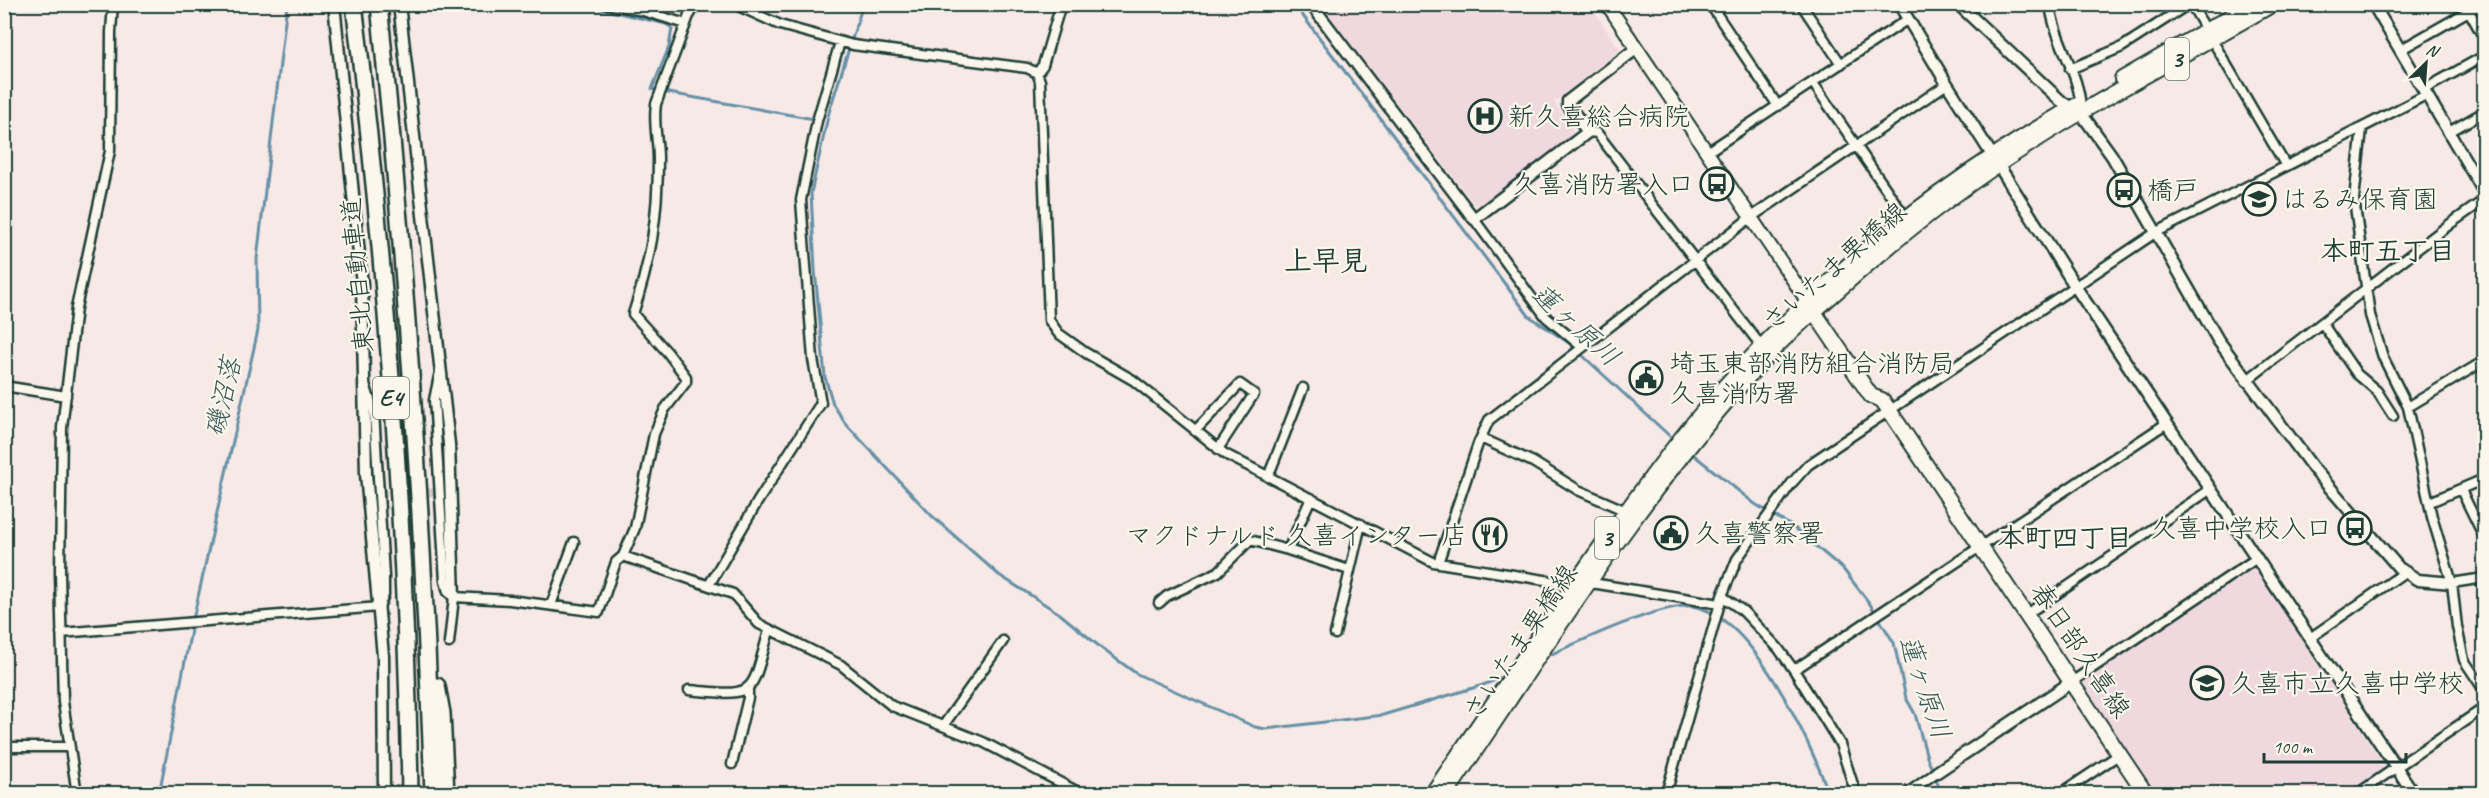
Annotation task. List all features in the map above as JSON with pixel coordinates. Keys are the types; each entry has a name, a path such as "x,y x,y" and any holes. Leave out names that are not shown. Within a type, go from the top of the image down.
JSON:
{"highway":[{"name":"東北自動車道","path":"354,4 394,432 405,612 410,794"},
{"name":"東北自動車道","path":"379,4 410,337 428,630 433,794"},
{"path":"428,630 442,713 446,794"}],"main road":[{"path":"1607,4 1811,307"},
{"name":"さいたま栗橋線","path":"2209,36 2252,4"},
{"name":"さいたま栗橋線","path":"1432,794 1582,584 1646,500 1692,441 1811,307 1906,218 2077,108 2273,4"},
{"name":"さいたま栗橋線","path":"1446,794 1582,584 1626,511 1684,434 1762,347 1995,160"},
{"name":"春日部久喜線","path":"1811,307 1870,396 1882,400 1889,410 2073,681 2146,794"}],"street":[{"path":"77,794 63,702 62,428 76,308 110,151 113,4"},
{"path":"334,4 362,284 366,474 374,580 379,607 384,667 384,794"},
{"path":"399,4 425,226 439,373 449,444 454,597 449,643"},
{"path":"608,4 643,11 686,24"},
{"path":"734,4 780,25 846,44 1027,68 1037,73 1040,81 1049,321 1058,333 1133,380 1218,449 1268,477 1438,563 1582,584 1721,600 1743,611 1794,670 1840,744 1856,794"},
{"path":"1037,73 1043,65 1061,4"},
{"path":"1311,4 1546,317 1582,347"},
{"path":"1801,4 1841,64"},
{"path":"1899,4 2075,286 2414,794"},
{"path":"1958,4 2051,93 2077,108 2112,156 2218,340 2246,381 2355,520 2405,572 2418,580 2452,583 2484,578"},
{"path":"2050,4 2054,24 2080,94 2077,108"},
{"path":"2070,69 2122,47 2190,4 2286,166"},
{"path":"2387,4 2375,8 2484,192"},
{"path":"2400,50 2467,8 2481,4"},
{"path":"1713,6 1778,106"},
{"path":"2467,8 2484,38"},
{"path":"454,597 551,605 599,612 616,562 623,556 635,528 654,434 665,409 686,382 686,377 668,353 633,314 645,279 654,236 658,156 654,116 656,104 691,9"},
{"path":"1706,153 1908,20"},
{"path":"709,585 758,501 821,403 813,359 801,200 817,121 846,44"},
{"path":"1588,132 1568,105 1568,101 1637,48"},
{"path":"1666,794 1721,600 1737,559 1791,484 1808,465 2155,233 2362,129 2484,56"},
{"path":"1813,83 1906,218"},
{"path":"1438,563 1489,420 1750,218 1947,84"},
{"path":"2449,132 2484,112"},
{"path":"2362,129 2354,199 2370,315 2383,357 2408,407 2452,583 2457,627 2464,660 2484,690"},
{"path":"1474,219 1588,132 1597,133 1762,347"},
{"path":"2246,381 2484,200"},
{"path":"2322,323 2357,374 2377,391 2393,416"},
{"path":"2408,407 2484,361"},
{"path":"1195,431 1240,384 1254,394 1218,449"},
{"path":"4,386 66,396"},
{"path":"1268,477 1303,388"},
{"path":"1794,670 2167,423"},
{"path":"1481,438 1533,462 1578,490 1626,511"},
{"path":"2430,502 2484,479"},
{"path":"2028,614 2211,489"},
{"path":"2461,490 2484,537"},
{"path":"1288,550 1311,498"},
{"path":"1335,634 1361,524"},
{"path":"1159,603 1167,596 1218,572 1250,540 1349,570"},
{"path":"551,605 574,542"},
{"path":"623,556 737,596 752,618 769,631 842,665 892,705 983,742 1082,794"},
{"path":"1906,794 2257,558"},
{"path":"2310,638 2405,572"},
{"path":"61,633 379,607"},
{"path":"732,764 748,698 748,689 755,677 769,631"},
{"path":"943,726 1003,641"},
{"path":"689,690 729,694 740,693 748,689"},
{"path":"2357,794 2484,708"},
{"path":"4,747 69,747"},
{"path":"2060,794 2120,754"}],"shaded area":[{"name":"新久喜総合病院","path":"1321,5 1590,5 1620,50 1554,102 1573,130 1571,136 1480,205 1474,204"},
{"name":"久喜市立久喜中学校","path":"2249,568 2257,571 2384,765 2380,773 2350,793 2155,793 2085,687 2082,679"}],"waterway":[{"name":"磯沼落","path":"159,794 194,615 258,330 257,259 287,4"},
{"path":"580,4 666,24 672,28 669,47 652,89 655,90"},
{"path":"863,4 829,112 811,193 815,270 825,377 833,404 845,423 932,516 999,575 1060,614 1137,674 1255,727 1266,729 1383,715 1483,685 1507,675"},
{"name":"蓮ヶ原川","path":"1294,4 1529,316 1569,343 1675,441"},
{"path":"663,92 814,119"},
{"name":"蓮ヶ原川","path":"1690,452 1755,504 1793,527 1843,569 1870,604 1894,643 1906,698 1915,714 1927,757 1942,794"},
{"path":"1543,658 1616,626 1658,611 1689,606 1712,613 1734,630 1756,654 1775,682 1808,743 1829,794"}],"tunnel":[{"path":"379,494 439,492"}],"place":[{"name":"新久喜総合病院","path":"1485,116"},
{"name":"久喜消防署入口","path":"1717,184"},
{"name":"橋戸","path":"2124,190"},
{"name":"はるみ保育園","path":"2259,199"},
{"name":"埼玉東部消防組合消防局 久喜消防署","path":"1646,378"},
{"name":"久喜中学校入口","path":"2355,528"},
{"name":"久喜警察署","path":"1671,533"},
{"name":"マクドナルド 久喜インター店","path":"1490,535"},
{"name":"久喜市立久喜中学校","path":"2207,683"}],"district":[{"name":"本町五丁目","path":"2388,251"},
{"name":"上早見","path":"1326,260"},
{"name":"本町四丁目","path":"2065,538"}]}
